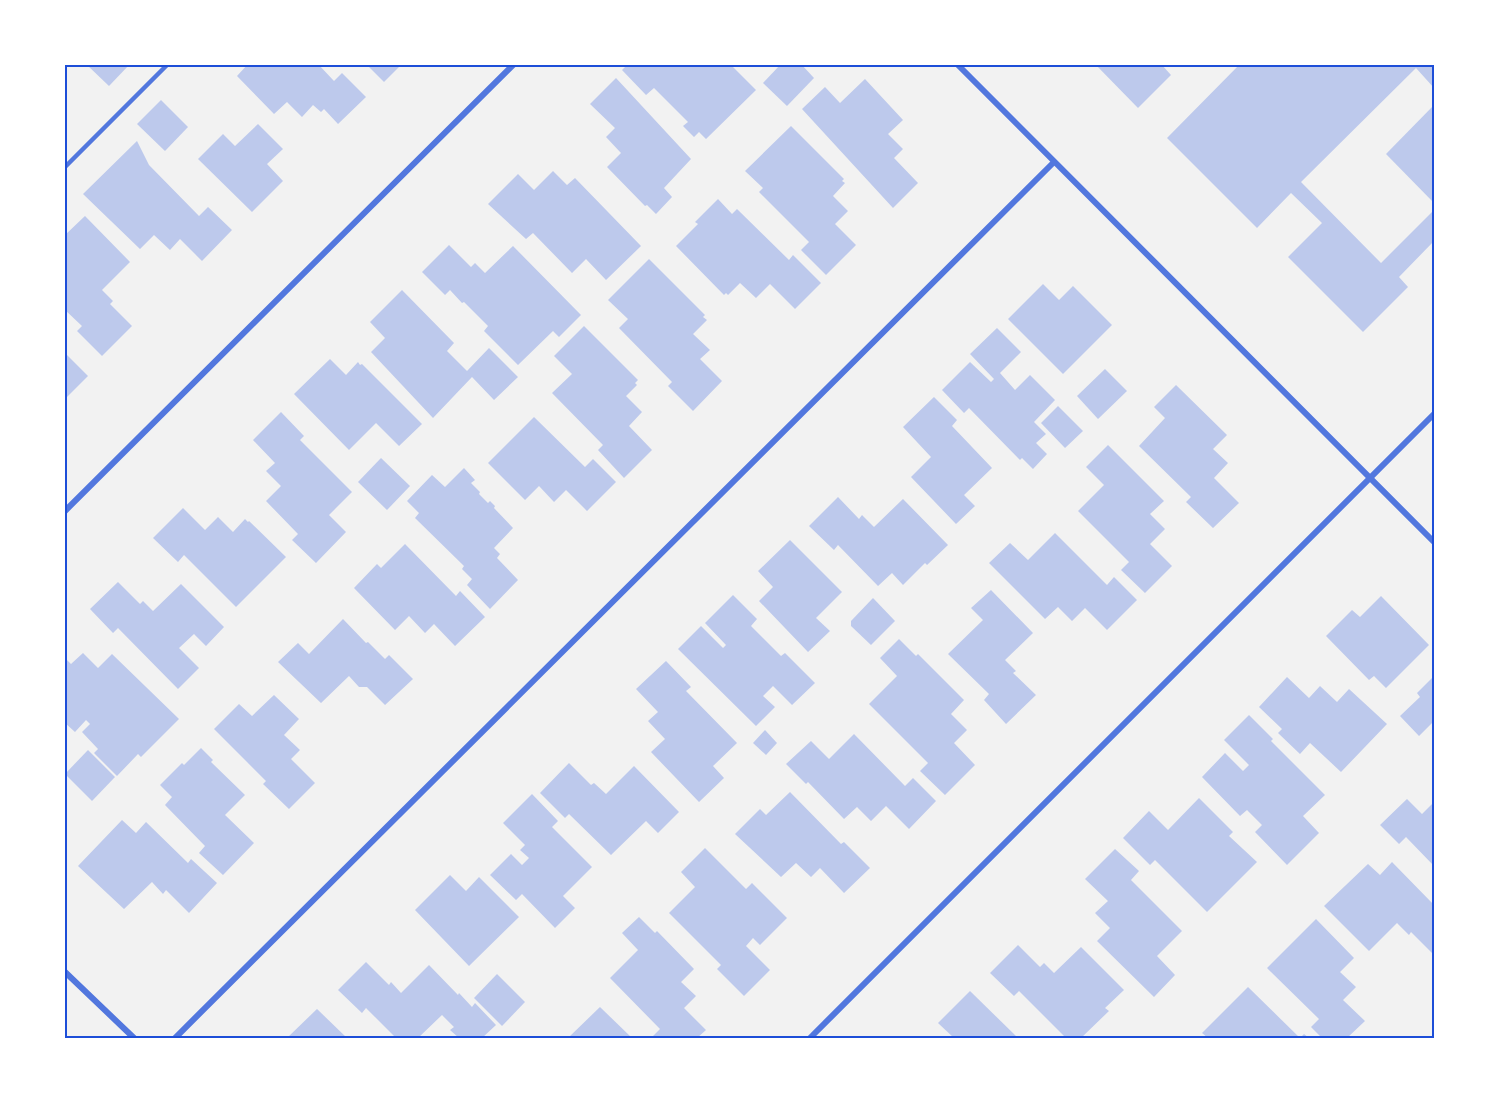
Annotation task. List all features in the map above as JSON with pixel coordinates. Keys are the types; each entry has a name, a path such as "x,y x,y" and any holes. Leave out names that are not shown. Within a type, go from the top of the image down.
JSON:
{"street":[{"path":"64,512 514,64"},
{"path":"957,64 1434,543"},
{"path":"175,1038 1054,162"},
{"path":"810,1038 1434,414"},
{"path":"64,971 134,1038"}],"lane":[{"path":"64,168 168,64"}],"building":[{"path":"86,64 130,64 109,86"},
{"path":"248,64 318,64 334,81 342,73 366,97 338,124 324,109 321,112 313,105 302,117 287,102 274,114 237,76"},
{"path":"366,64 402,64 384,82"},
{"path":"628,64 730,64 756,90 706,139 699,132 694,137 683,126 688,122 654,88 646,95 622,70"},
{"path":"781,64 801,64 814,78 787,106 763,83"},
{"path":"1095,64 1161,64 1171,75 1138,108"},
{"path":"1240,64 1434,64 1434,88 1416,68 1301,182 1381,263 1434,210 1434,241 1399,277 1408,287 1363,332 1288,257 1322,223 1291,193 1257,228 1167,138"},
{"path":"616,78 691,159 664,188 672,197 656,214 647,205 645,206 607,167 621,153 606,137 615,128 590,104"},
{"path":"865,79 903,120 888,134 903,149 894,158 918,183 893,208 802,109 825,87 840,103"},
{"path":"161,100 188,127 165,151 137,124"},
{"path":"1434,105 1434,203 1386,154"},
{"path":"258,124 283,149 267,164 283,181 252,212 198,159 223,134 235,146"},
{"path":"791,126 844,179 842,181 845,183 833,196 848,211 835,224 856,245 826,275 801,250 809,242 759,192 763,188 745,171"},
{"path":"137,141 149,165 199,216 208,207 232,230 202,261 180,239 170,250 154,235 140,249 83,194"},
{"path":"553,171 567,185 575,178 641,246 606,280 586,259 572,273 533,233 526,239 488,204 518,174 534,190"},
{"path":"718,199 732,214 737,209 789,260 793,255 821,283 795,309 770,284 756,298 740,283 728,295 726,293 724,295 676,246 698,224 695,222"},
{"path":"85,216 130,262 102,290 113,301 110,304 132,326 102,356 77,331 82,326 64,309 64,236"},
{"path":"449,245 471,267 475,263 485,273 513,246 581,315 559,337 553,331 518,365 484,331 488,326 464,302 462,303 450,290 445,295 422,272"},
{"path":"649,259 705,315 703,317 707,320 693,334 710,350 700,359 722,381 693,411 668,386 672,382 619,328 628,319 608,300"},
{"path":"1043,284 1059,300 1073,286 1112,325 1063,374 1008,319"},
{"path":"402,290 454,343 447,351 467,371 489,348 518,377 494,400 472,377 433,418 371,352 385,338 370,322"},
{"path":"584,326 638,380 635,383 637,385 626,396 642,412 629,426 652,450 624,478 598,450 603,445 552,393 572,374 554,356"},
{"path":"997,328 1021,352 1000,373 1015,390 1030,375 1055,400 1034,422 1046,434 1036,443 1047,454 1033,469 1022,458 1020,460 969,408 964,413 942,390 970,362 991,382 994,379 970,354"},
{"path":"64,352 88,376 64,400"},
{"path":"330,359 346,375 358,362 362,364 422,424 399,446 376,423 349,450 294,394"},
{"path":"1105,369 1127,391 1098,419 1077,396"},
{"path":"1176,385 1227,435 1213,449 1228,463 1214,478 1239,503 1213,528 1186,502 1191,497 1139,446 1165,418 1154,407"},
{"path":"934,397 957,420 952,426 992,468 964,495 975,506 956,524 911,477 931,457 903,427"},
{"path":"1058,406 1083,431 1065,448 1041,423"},
{"path":"281,412 304,436 300,440 352,492 329,515 346,532 316,563 292,540 298,534 266,501 281,486 266,471 275,463 253,440"},
{"path":"534,417 585,467 593,459 616,482 587,511 566,490 554,502 539,486 525,500 488,463"},
{"path":"1108,445 1164,501 1150,514 1165,529 1150,544 1172,566 1145,593 1121,570 1129,562 1078,511 1104,485 1086,467"},
{"path":"381,458 410,486 387,510 358,482"},
{"path":"464,468 475,480 471,483 480,492 479,494 495,506 494,508 513,528 494,548 500,554 497,558 518,580 490,609 467,585 472,579 462,569 464,566 415,518 419,513 407,501 432,475 445,487"},
{"path":"838,497 859,519 862,515 874,527 903,499 948,545 927,565 925,563 903,585 892,573 878,586 838,545 834,550 809,526"},
{"path":"183,508 205,530 218,517 233,532 245,519 286,557 236,607 184,555 178,562 153,538"},
{"path":"1055,533 1107,585 1114,577 1137,600 1107,630 1085,608 1072,621 1058,607 1045,619 989,563 1010,543 1028,560"},
{"path":"790,540 842,592 816,618 830,631 808,652 759,601 773,587 758,571"},
{"path":"405,544 456,596 460,591 485,617 455,646 434,624 425,633 409,616 395,630 354,588 377,564 381,568"},
{"path":"118,582 140,604 143,601 153,611 181,584 224,627 206,646 194,634 179,648 199,668 178,689 118,628 113,633 90,609"},
{"path":"991,590 1033,633 1005,660 1016,671 1013,673 1036,695 1006,724 984,700 989,694 948,654 983,620 971,608"},
{"path":"733,595 757,619 751,626 781,656 785,653 815,683 792,705 773,686 763,696 775,707 756,726 678,649 701,626 723,648 726,645 705,623"},
{"path":"1381,596 1429,645 1386,688 1374,676 1369,680 1326,636 1352,610 1360,617"},
{"path":"873,598 895,621 871,645 851,626 851,621"},
{"path":"343,619 366,643 368,642 385,659 389,655 413,679 385,705 367,687 359,687 349,676 321,703 278,662 298,643 309,654"},
{"path":"899,639 916,656 918,654 964,700 951,714 967,730 954,743 975,765 945,795 920,771 928,763 869,704 897,676 880,658"},
{"path":"83,653 98,668 112,654 179,719 141,757 138,754 117,776 94,753 98,749 82,732 90,724 86,720 75,732 64,722 64,657 71,664"},
{"path":"666,661 691,687 686,691 737,743 713,766 724,778 699,802 651,752 665,739 648,721 658,712 636,689"},
{"path":"1434,676 1434,721 1419,736 1400,716 1420,697 1417,693"},
{"path":"1287,677 1309,698 1320,686 1337,702 1349,689 1387,724 1341,772 1310,743 1300,754 1278,733 1282,729 1259,707"},
{"path":"274,695 299,719 284,735 300,750 291,759 315,783 289,809 263,784 266,781 214,729 239,704 252,716"},
{"path":"1249,715 1273,739 1271,741 1325,795 1303,816 1319,833 1287,865 1255,832 1262,825 1247,810 1240,816 1202,777 1225,753 1243,771 1249,765 1224,740"},
{"path":"765,730 777,743 766,755 753,743"},
{"path":"854,734 905,786 913,778 936,801 909,829 886,806 871,821 857,807 844,819 808,782 806,784 786,764 811,741 829,759"},
{"path":"201,748 213,760 211,762 245,795 225,815 254,843 223,875 199,853 205,846 165,805 172,797 160,785"},
{"path":"88,750 115,777 92,801 65,774"},
{"path":"569,763 591,785 594,783 606,794 634,766 679,812 658,833 646,821 611,855 569,814 565,818 540,793"},
{"path":"790,792 841,844 844,842 870,868 844,893 820,868 811,877 796,863 781,877 735,834 760,809 766,815"},
{"path":"532,794 558,821 552,827 592,867 563,896 575,908 555,928 522,894 516,900 490,875 511,854 522,865 529,858 520,850 525,845 503,823"},
{"path":"1199,798 1233,832 1229,836 1257,862 1207,912 1155,860 1150,865 1123,838 1149,811 1168,830"},
{"path":"1407,799 1422,814 1434,802 1434,866 1406,837 1399,844 1380,825"},
{"path":"122,820 136,833 146,822 188,863 191,859 217,883 189,913 166,890 163,894 152,882 124,909 78,866"},
{"path":"705,848 746,889 752,883 787,918 760,945 753,938 746,946 770,970 744,996 717,969 721,965 669,913 695,887 681,872"},
{"path":"1115,849 1139,871 1131,880 1182,931 1157,956 1175,975 1154,997 1097,941 1110,928 1095,913 1108,901 1085,879"},
{"path":"1392,862 1434,905 1434,955 1411,932 1409,935 1397,923 1369,951 1324,906 1368,864 1380,875"},
{"path":"450,875 466,891 479,877 519,917 469,966 415,910"},
{"path":"639,917 655,933 657,931 694,969 681,982 696,996 684,1008 706,1030 697,1038 651,1038 660,1029 610,978 638,950 622,933"},
{"path":"1316,919 1354,958 1340,972 1356,987 1343,1000 1365,1021 1347,1038 1322,1038 1311,1027 1319,1019 1267,968"},
{"path":"1018,945 1040,967 1044,963 1054,973 1081,947 1124,990 1105,1008 1109,1011 1081,1038 1066,1038 1019,991 1014,996 990,973"},
{"path":"366,962 389,985 391,982 401,993 429,965 458,995 459,993 472,1007 475,1003 496,1025 482,1038 459,1038 450,1030 454,1027 442,1015 418,1038 396,1038 366,1008 362,1013 338,990"},
{"path":"497,974 525,1002 502,1026 474,998"},
{"path":"1248,987 1300,1038 1208,1038 1202,1033"},
{"path":"970,991 1018,1038 954,1038 938,1023"},
{"path":"600,1007 632,1038 568,1038"},
{"path":"317,1009 347,1038 287,1038"}]}
